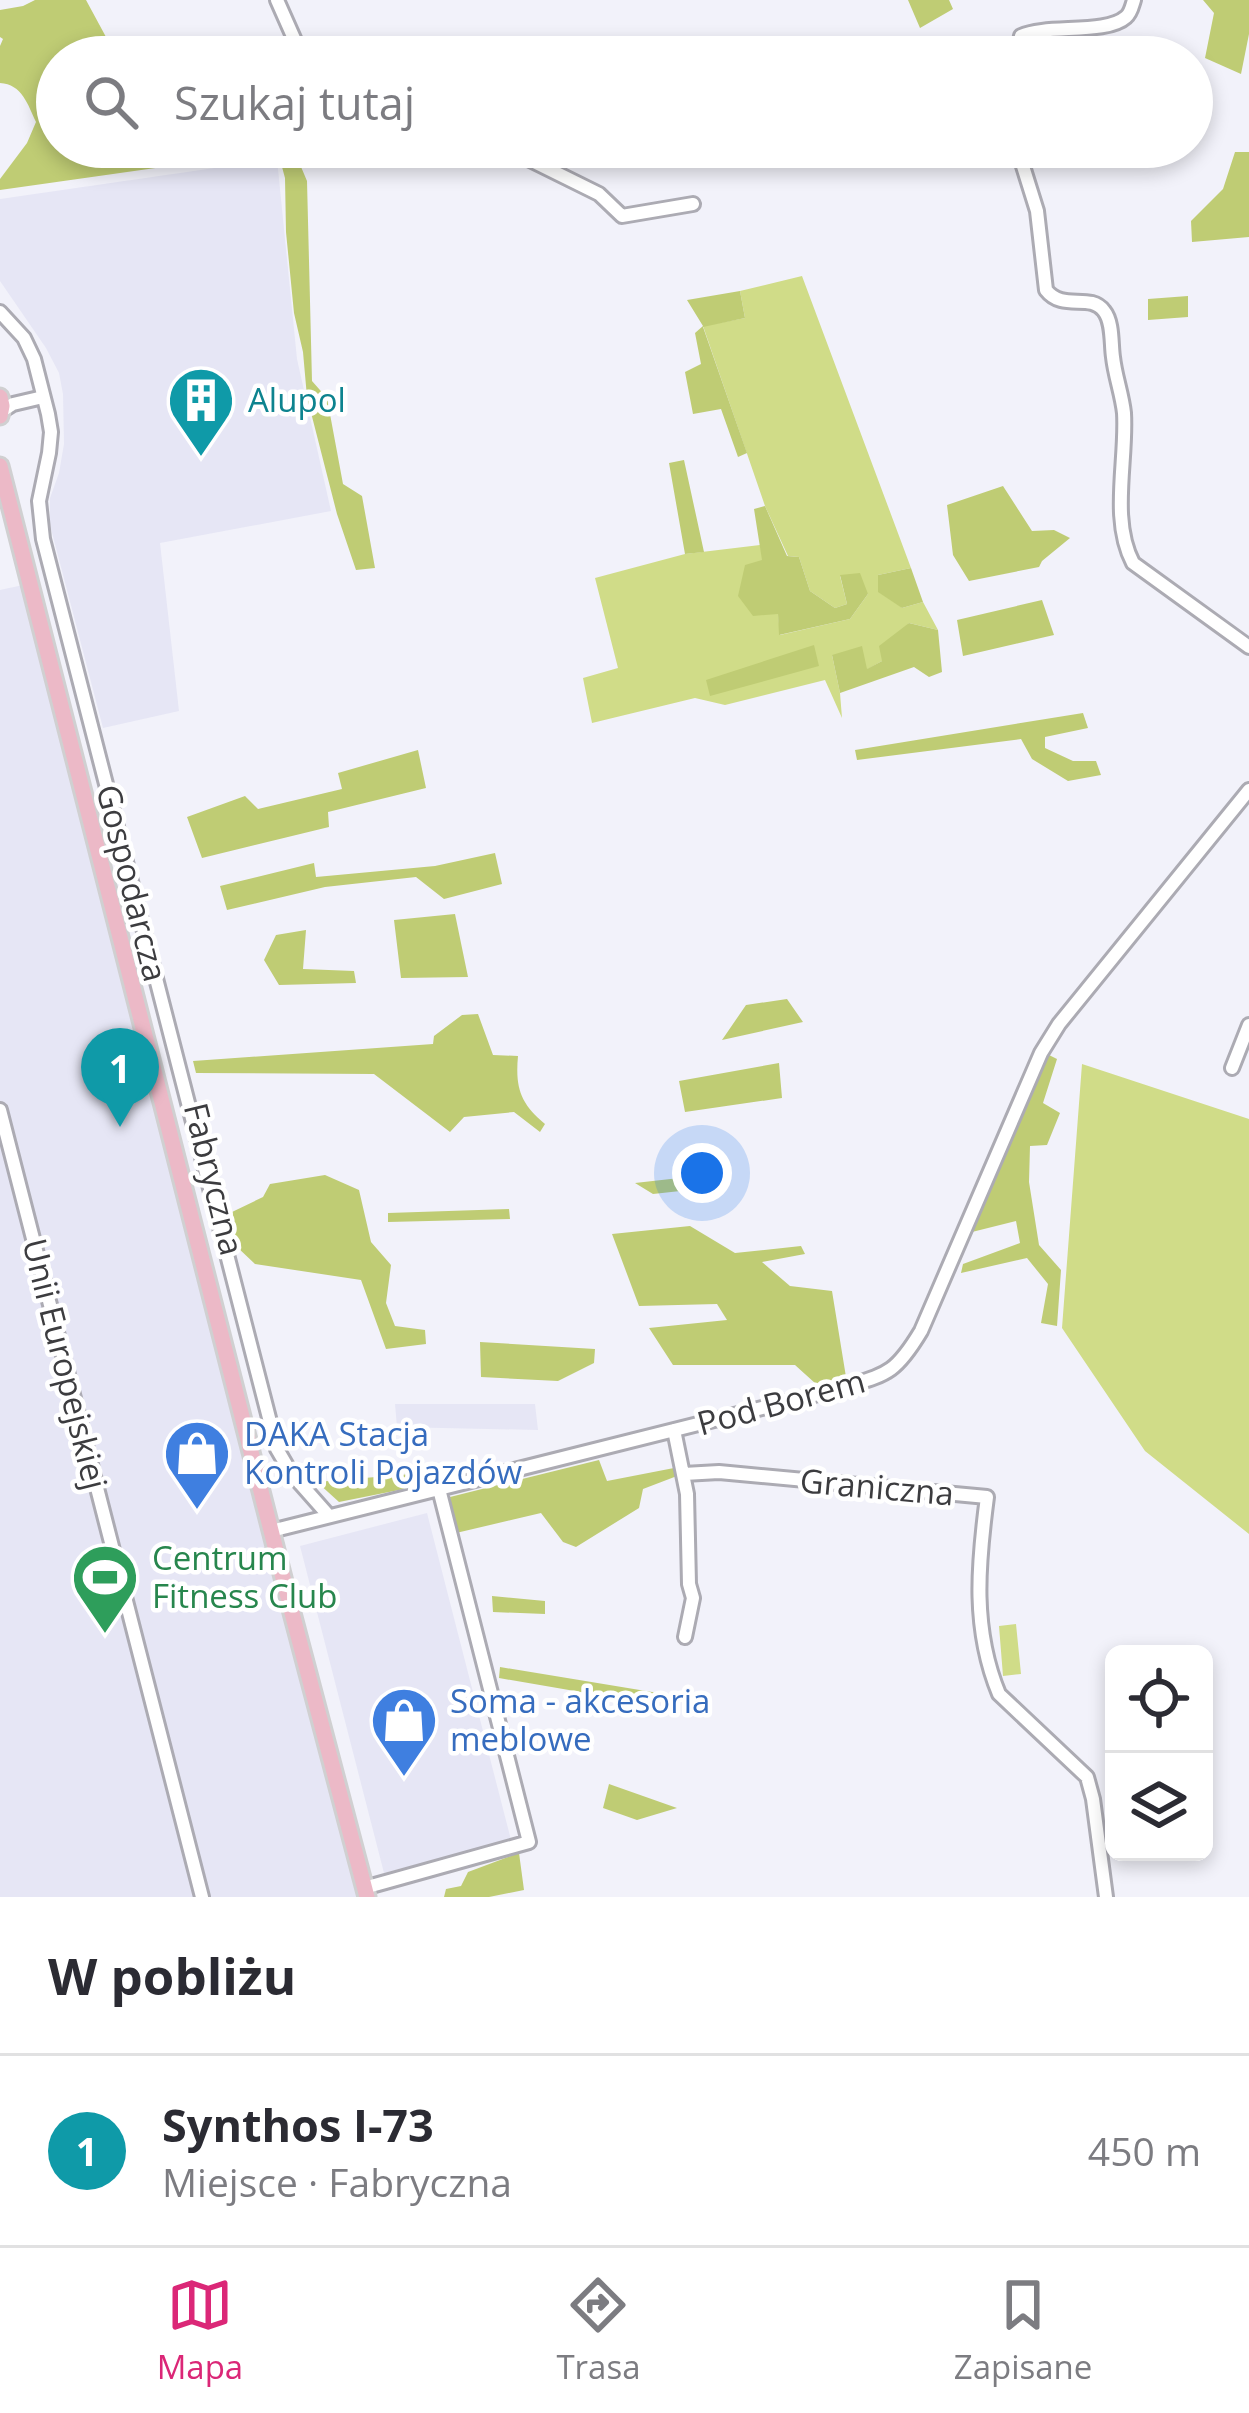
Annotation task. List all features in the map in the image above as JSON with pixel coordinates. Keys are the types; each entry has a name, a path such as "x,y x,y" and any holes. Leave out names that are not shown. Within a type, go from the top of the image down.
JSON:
{"main road":[{"name":"Fabryczna","path":"0,471 365,1892"}],"street":[{"path":"277,0 293,36"},
{"path":"1021,36 1115,23 1130,13 1134,0"},
{"path":"546,168 599,194 622,216 693,204"},
{"path":"1023,168 1040,228 1046,290 1059,301 1095,304 1108,320 1124,412 1126,550 1133,563 1249,647"},
{"name":"Gospodarcza","path":"0,311 24,338 34,359 51,433 40,488 40,516 277,1449 328,1516"},
{"path":"1,405 42,392"},
{"name":"Pod Borem","path":"271,1531 857,1384 894,1369 921,1331 1041,1053 1059,1024 1249,790"},
{"path":"1232,1068 1249,1025"},
{"name":"Unii Europejskiej","path":"0,1110 202,1897"},
{"path":"674,1430 684,1474 693,1598 685,1637"},
{"name":"Graniczna","path":"684,1474 719,1472 987,1497 978,1569 979,1605 992,1676 1000,1694 1087,1777 1106,1897"},
{"path":"365,1892 529,1842 439,1489"}],"shaded area":[{"path":"215,168 278,168 297,359 331,511 160,543 179,711 103,728 50,525 50,498 64,444 59,373 0,281 0,199"},
{"path":"23,585 358,1897 0,1897 0,590"},
{"path":"395,1404 535,1404 538,1430 397,1427"},
{"path":"427,1513 511,1840 384,1873 300,1546"}],"green space":[{"path":"35,0 86,0 105,36 36,36 36,122 19,91 0,83 0,10"},
{"path":"908,0 949,0 953,9 920,28"},
{"path":"1203,0 1249,0 1249,34 1241,74 1213,62 1209,36 1214,13"},
{"path":"36,122 36,168 155,168 0,190 0,179 27,143"},
{"path":"1235,152 1249,152 1249,237 1192,242 1191,221 1223,189"},
{"path":"282,168 302,168 307,181 312,381 327,398 343,484 362,496 375,568 356,570 307,397 294,313"},
{"path":"802,276 911,568 878,575 902,608 923,602 938,630 909,623 882,661 866,670 832,655 842,718 825,680 725,705 695,698 592,723 583,678 618,668 595,578 685,554 760,545 780,635 850,619 868,594 840,576 847,604 835,608 810,591 799,557 788,556 765,506 703,326 745,318 740,291"},
{"path":"740,291 745,318 703,327 747,453 738,457 721,409 693,414 685,372 701,364 695,333 703,326 687,300"},
{"path":"1188,296 1188,317 1148,320 1148,299"},
{"path":"684,460 704,552 685,554 669,463"},
{"path":"1003,486 1032,531 1054,530 1070,538 1039,567 969,581 953,555 947,505"},
{"path":"765,506 787,556 799,557 810,591 835,608 847,604 840,575 860,573 868,594 850,619 779,635 778,614 753,616 738,596 745,565 762,560 754,509"},
{"path":"911,568 923,602 902,608 878,592 878,575"},
{"path":"1042,600 1054,635 963,656 957,620"},
{"path":"909,623 938,630 942,672 929,677 914,667 840,693 832,655 862,646 867,669 882,661 879,646"},
{"path":"814,645 819,666 710,696 706,680"},
{"path":"1083,713 1088,728 1045,737 1045,748 1073,761 1096,761 1101,775 1068,781 1032,759 1021,739 857,760 855,750"},
{"path":"418,750 426,788 328,812 329,827 202,858 187,817 245,796 258,809 342,789 338,773"},
{"path":"495,853 502,884 444,899 416,877 325,887 227,910 220,886 314,863 316,877 435,866"},
{"path":"455,914 468,977 401,978 394,920"},
{"path":"306,930 303,969 354,971 356,983 279,985 264,960 276,935"},
{"path":"787,999 803,1022 722,1040 746,1005"},
{"path":"478,1014 493,1055 518,1056 519,1087 530,1110 545,1124 540,1132 514,1112 464,1117 450,1132 374,1074 196,1073 193,1061 433,1044 434,1036 462,1015"},
{"path":"1049,1055 1057,1059 1043,1103 1060,1113 1047,1145 1030,1146 1029,1182 1039,1245 1061,1270 1057,1326 1041,1323 1048,1284 1027,1258 961,1273 963,1264 1020,1243 1016,1221 972,1232"},
{"path":"779,1063 782,1098 685,1112 679,1081"},
{"path":"1082,1064 1249,1119 1249,1534 1145,1451 1062,1328"},
{"path":"325,1175 359,1190 371,1242 391,1265 386,1303 395,1326 425,1330 426,1344 386,1349 361,1280 255,1264 236,1246 232,1212 263,1197 270,1184"},
{"path":"697,1176 726,1186 653,1194 635,1183"},
{"path":"509,1209 510,1219 388,1222 388,1213"},
{"path":"690,1226 735,1253 801,1246 805,1254 762,1262 790,1286 832,1291 846,1377 816,1384 795,1365 673,1365 649,1328 727,1320 717,1304 639,1306 612,1234"},
{"path":"480,1342 595,1349 594,1363 558,1381 481,1377"},
{"path":"599,1460 607,1481 674,1468 677,1476 643,1489 639,1508 576,1547 563,1542 541,1513 456,1533 450,1497"},
{"path":"423,1473 424,1485 339,1502 317,1482"},
{"path":"492,1596 545,1601 545,1614 493,1612"},
{"path":"1016,1624 1021,1674 1003,1676 999,1626"},
{"path":"500,1667 658,1693 656,1705 499,1678"},
{"path":"609,1784 677,1808 637,1820 603,1808"},
{"path":"519,1853 524,1890 489,1897 444,1897 446,1889 461,1886 468,1872"}],"place":[{"name":"Alupol","path":"201,459"},
{"name":"Synthos I-73","path":"120,1127"},
{"name":"DAKA Stacja Kontroli Pojazdów","path":"197,1512"},
{"name":"Centrum Fitness Club","path":"105,1636"},
{"name":"Soma - akcesoria meblowe","path":"404,1779"}]}
